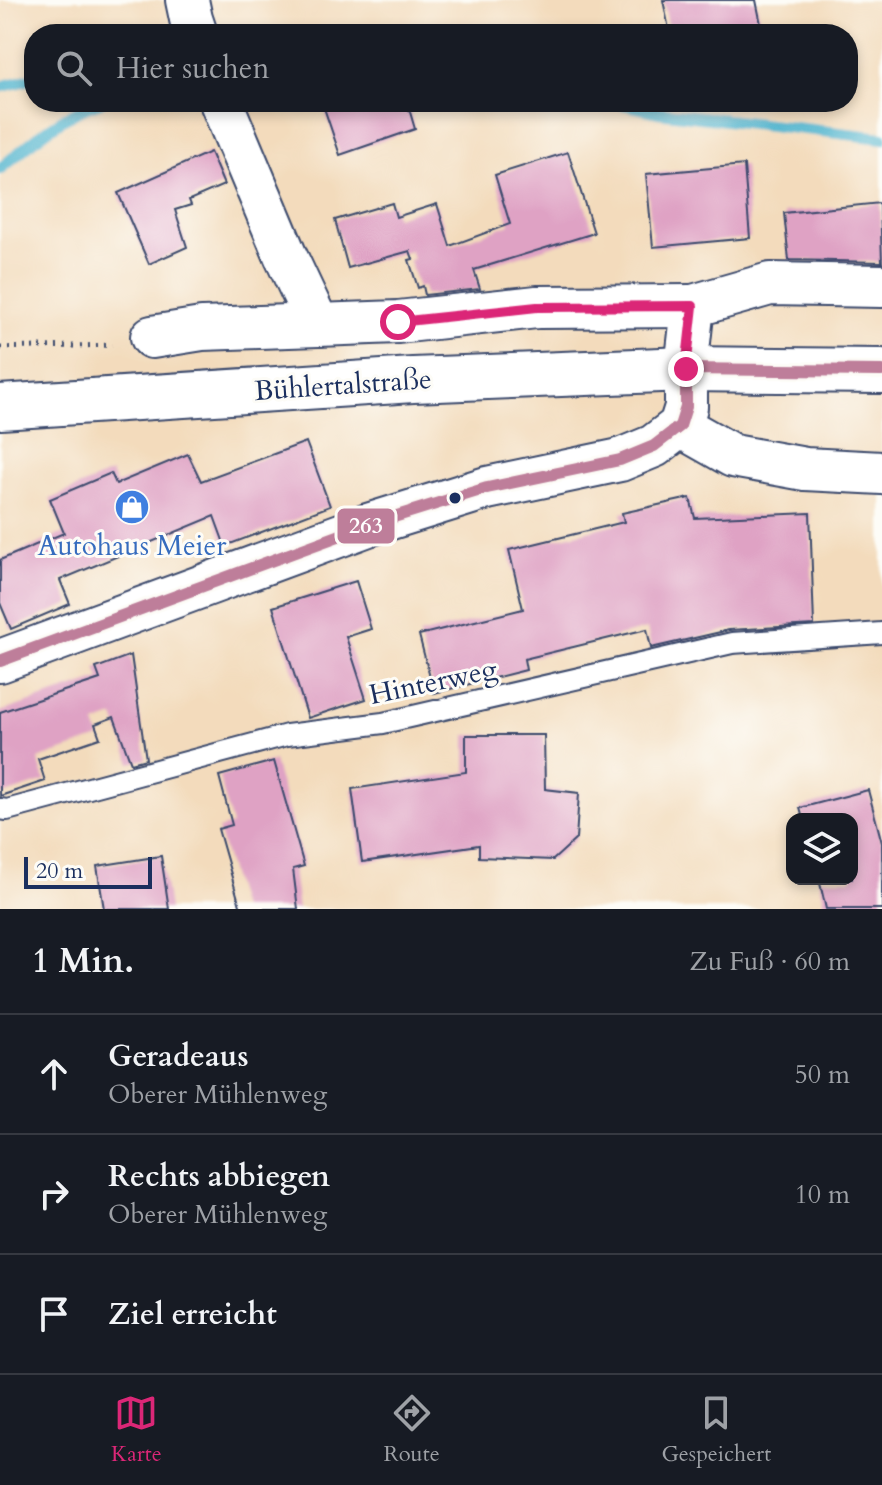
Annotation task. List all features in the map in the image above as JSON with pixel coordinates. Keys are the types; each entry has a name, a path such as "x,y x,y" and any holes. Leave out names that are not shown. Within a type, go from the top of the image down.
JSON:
{"main road":[{"name":"Bühlertalstraße","path":"0,407 413,380 686,369 882,371"}],"street":[{"path":"225,112 318,325"},
{"path":"152,337 202,329 398,322 537,307 693,306 770,284 882,286"},
{"path":"0,661 368,525 487,488 620,460 654,446 680,426 686,407 686,369 693,306"},
{"path":"680,426 733,456 805,469 882,473"}],"lane":[{"name":"Hinterweg","path":"0,809 7,810 287,735 383,723 732,643 882,633"}],"path":[{"path":"0,348 118,345 152,337"}],"building":[{"path":"663,0 756,0 761,24 668,24"},
{"path":"325,112 410,112 415,129 340,155"},
{"path":"210,152 224,185 189,200 191,205 175,210 187,247 149,264 118,193"},
{"path":"568,152 594,233 474,270 480,289 425,295 423,286 418,288 409,260 413,259 410,251 348,268 335,220 392,203 396,217 437,204 450,246 510,224 495,175"},
{"path":"744,165 750,238 653,247 646,174"},
{"path":"880,203 882,262 789,260 784,213"},
{"path":"306,442 330,506 225,546 214,516 60,580 70,604 11,629 0,603 0,560 64,533 50,499 111,473 116,484 188,454 201,481"},
{"path":"690,498 695,518 810,513 814,625 729,630 651,648 647,629 524,659 526,670 434,693 419,635 523,609 509,550 624,522 622,513"},
{"path":"356,581 371,629 346,637 366,699 308,718 273,607"},
{"path":"131,655 146,759 131,763 114,717 95,724 100,738 38,759 45,781 0,796 0,712 100,679 96,668"},
{"path":"466,735 544,735 545,789 579,793 576,839 553,860 479,857 479,845 362,862 352,789 466,772"},
{"path":"274,761 304,866 293,869 298,909 241,909 218,829 232,825 219,776"},
{"path":"868,790 882,843 882,909 826,909 820,885 858,885 858,813 801,813 800,808"},
{"path":"161,856 169,909 104,909 97,866"}],"waterway":[{"path":"0,87 24,81"},
{"path":"0,169 35,140 77,112"},
{"path":"658,112 882,138"}],"transit line":[{"name":"263","path":"686,369 882,371"},
{"name":"263","path":"0,661 368,525 487,488 620,460 654,446 680,426 686,407 686,369"}],"place":[{"name":"Autohaus Meier","path":"132,507"}],"route":[{"path":"398,322 537,307 693,306 686,369"}]}
